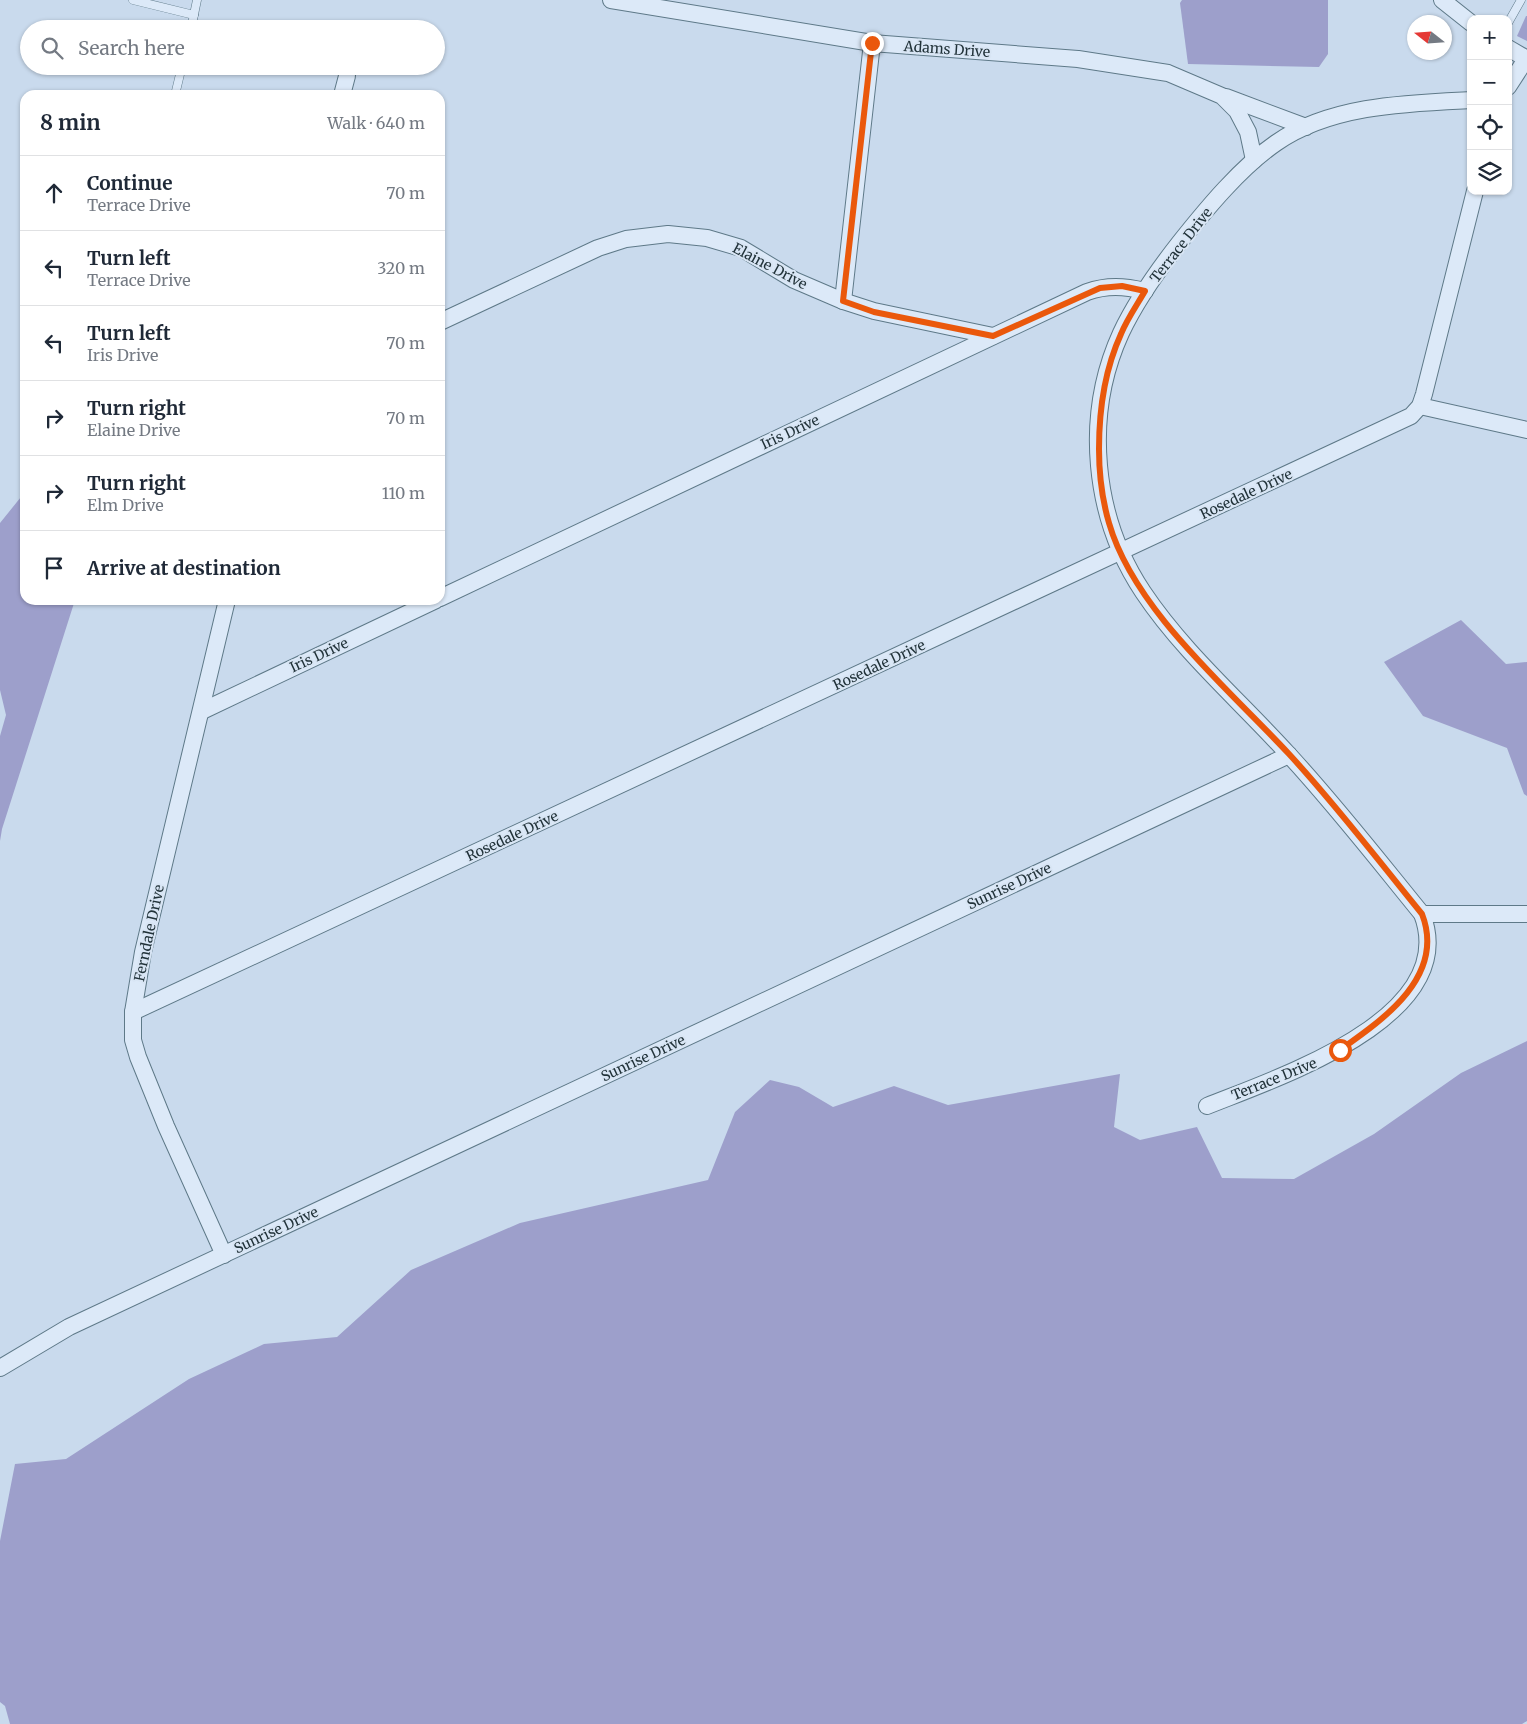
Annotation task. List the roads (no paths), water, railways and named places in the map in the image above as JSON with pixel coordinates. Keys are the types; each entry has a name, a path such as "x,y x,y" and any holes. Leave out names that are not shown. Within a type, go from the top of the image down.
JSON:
{"street":[{"name":"Adams Drive","path":"611,0 872,43 1078,59 1130,66 1168,74 1306,127"},
{"path":"1442,0 1467,20"},
{"path":"843,301 872,43"},
{"path":"1512,50 1527,59 1512,81"},
{"path":"343,90 347,76"},
{"name":"Adams Drive","path":"1222,96 1237,110 1245,125 1254,160"},
{"name":"Terrace Drive","path":"1207,1106 1320,1060 1340,1050 1379,1022 1404,998 1421,974 1428,944 1427,927 1422,914 1332,803 1185,645 1143,593 1120,553 1109,525 1102,498 1099,471 1099,424 1106,381 1120,334 1162,265 1192,226 1254,160 1279,141 1306,127 1344,114 1396,104 1467,100"},
{"path":"1474,195 1420,406 1527,430"},
{"name":"Elaine Drive","path":"445,320 598,248 646,235 707,238 741,248 794,280 874,312 993,336"},
{"name":"Iris Drive","path":"445,596 993,336 1100,288 1122,286 1145,291"},
{"name":"Rosedale Drive","path":"133,1012 1412,416 1420,406"},
{"name":"Ferndale Drive","path":"224,1255 138,1057 133,1040 133,1012 144,952 226,605"},
{"name":"Iris Drive","path":"202,711 425,605"},
{"name":"Sunrise Drive","path":"0,1368 69,1327 1289,755"},
{"path":"1422,914 1527,914"}],"lane":[{"path":"133,0 194,15"},
{"path":"193,20 197,0"},
{"path":"1512,16 1521,0"},
{"path":"176,90 180,75"}]}
